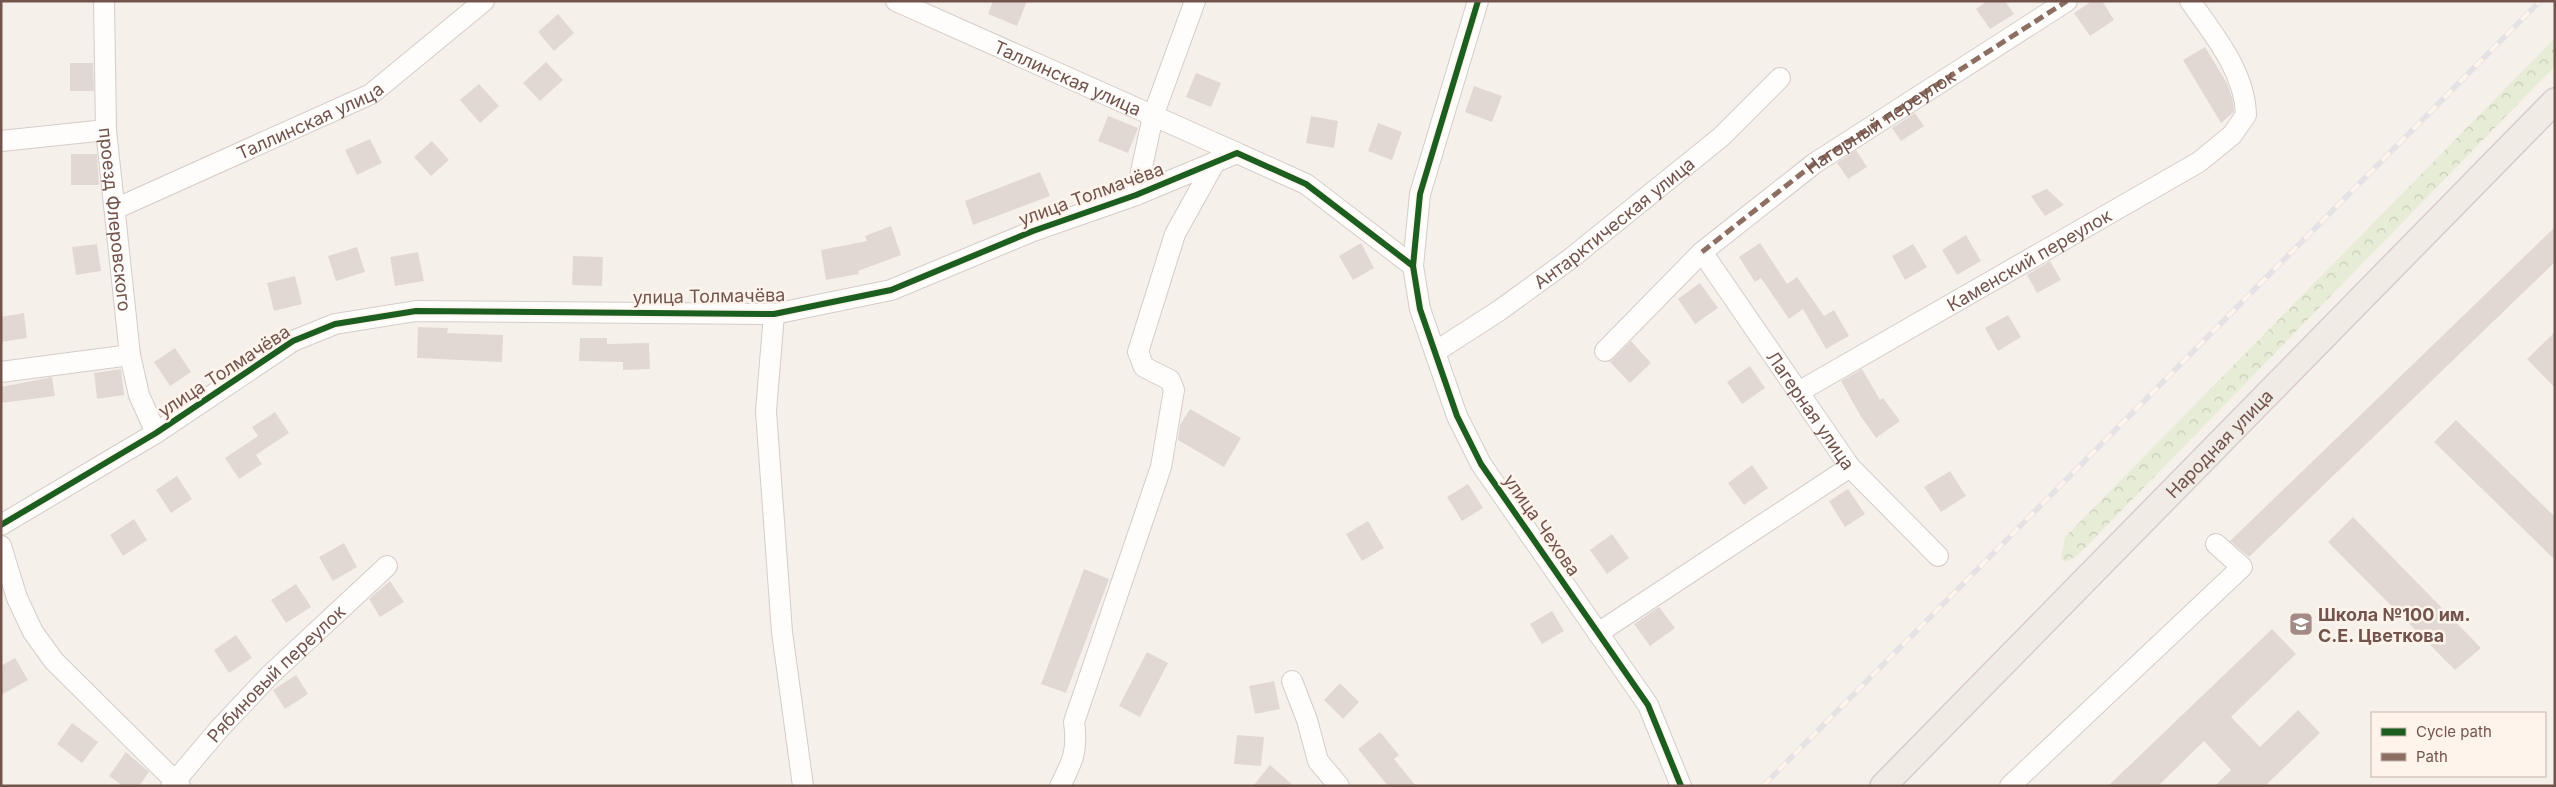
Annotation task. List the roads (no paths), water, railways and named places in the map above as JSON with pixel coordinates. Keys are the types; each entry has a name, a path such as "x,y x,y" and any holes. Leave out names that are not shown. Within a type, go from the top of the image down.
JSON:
{"main road":[{"name":"Народная улица","path":"1884,786 2555,101"}],"street":[{"name":"проезд Флеровского","path":"104,1 106,130 130,356 139,395 156,432"},
{"name":"Таллинская улица","path":"115,209 371,94 484,1"},
{"name":"Таллинская улица","path":"896,1 1237,153"},
{"path":"1136,195 1153,116 1195,1"},
{"name":"Нагорный переулок","path":"1605,351 1702,252 1814,163 2067,1"},
{"name":"Каменский переулок","path":"1800,391 2199,162 2232,135 2246,115 2243,90 2236,70 2190,1"},
{"name":"улица Чехова","path":"1475,2 1420,194 1413,266 1420,309 1457,416 1481,464 1648,705 1681,786"},
{"name":"Антарктическая улица","path":"1435,352 1500,310 1570,259 1721,137 1780,78"},
{"path":"1,141 106,130"},
{"path":"1237,153 1306,184 1413,266"},
{"name":"улица Толмачёва","path":"1,525 156,432 293,340 335,324 416,311 774,314 891,290 1033,231 1136,195 1237,153"},
{"path":"1060,786 1073,762 1077,741 1074,722 1161,468 1174,390 1170,380 1144,367 1138,352 1174,234 1215,162"},
{"name":"Лагерная улица","path":"1702,252 1800,391 1850,467 1938,556"},
{"path":"774,314 766,410 782,632 803,786"},
{"path":"1,372 130,356"},
{"path":"1598,632 1850,467"},
{"path":"2010,786 2242,567 2216,544"},
{"path":"1,546 17,598 33,632 49,654 175,784"},
{"name":"Рябиновый переулок","path":"175,784 270,675 387,566"},
{"path":"1292,680 1307,720 1318,761 1339,786"}],"railway":[{"path":"1763,786 2540,1"}],"place":[{"name":"Школа №100 им. С.Е. Цветкова","path":"2301,624"}]}
